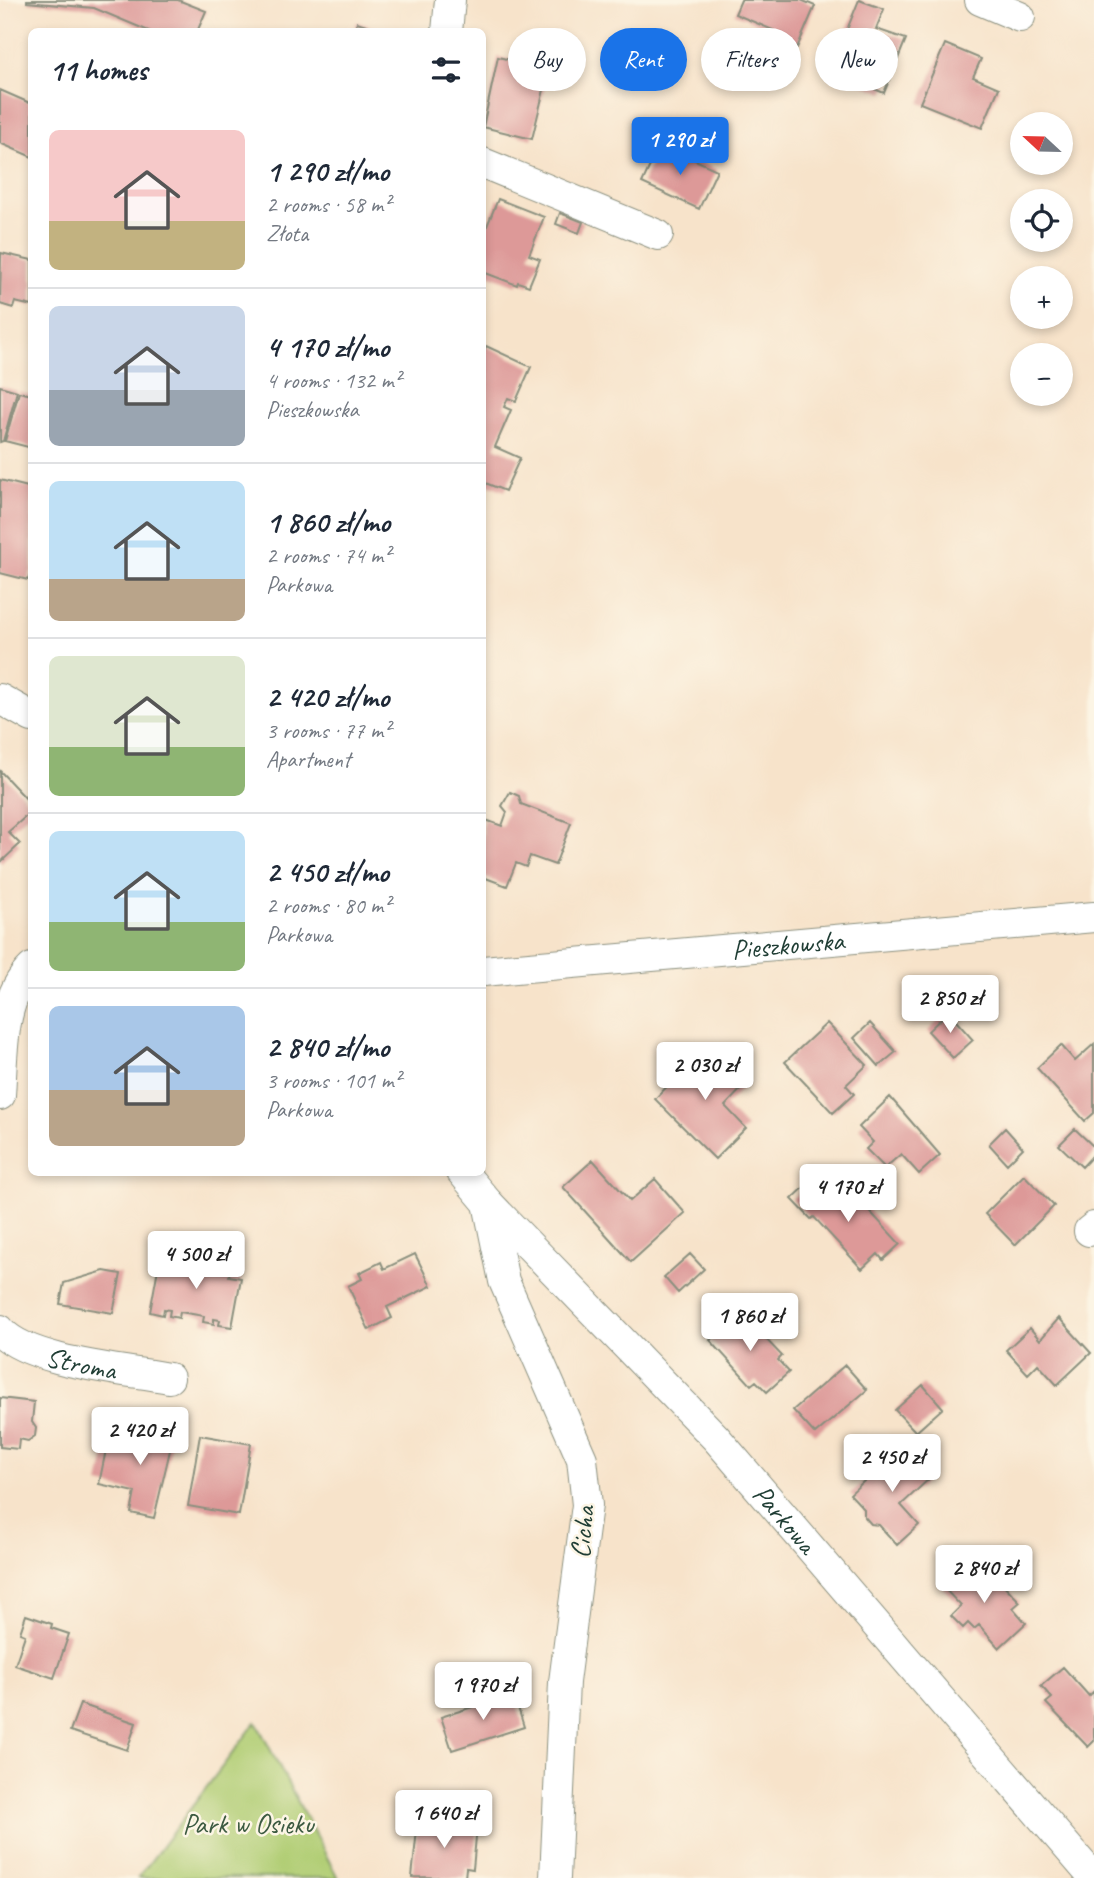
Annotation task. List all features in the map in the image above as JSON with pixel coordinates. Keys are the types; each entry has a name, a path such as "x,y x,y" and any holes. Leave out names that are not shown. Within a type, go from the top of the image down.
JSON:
{"street":[{"path":"447,28 450,0"},
{"path":"980,0 1020,17"},
{"path":"486,164 658,235"},
{"path":"0,699 28,715"},
{"name":"Pieszkowska","path":"486,971 1094,917"},
{"path":"0,1095 7,1009 28,971"},
{"name":"Parkowa","path":"465,1176 488,1203 716,1437 1094,1878"},
{"name":"Cicha","path":"488,1203 504,1281 582,1459 585,1476 587,1505 565,1682 555,1878"},
{"name":"Stroma","path":"0,1330 7,1338 34,1353 169,1378"}],"green space":[{"name":"Park w Osieku","path":"256,1722 338,1878 138,1878"}],"building":[{"path":"178,0 206,11 199,28 142,28 94,8 27,2"},
{"path":"741,0 801,0 815,6 801,39 801,28 768,28 735,14"},
{"path":"859,0 884,9 876,28 848,28"},
{"path":"357,22 375,28 355,28"},
{"path":"898,36 906,39 898,59"},
{"path":"945,44 981,59 973,77 999,88 982,128 920,103"},
{"path":"498,57 508,59 508,91 544,91 532,139 486,128 486,113"},
{"path":"0,90 28,102 28,155 0,143"},
{"path":"660,144 717,170 699,209 642,183"},
{"path":"498,199 544,217 529,255 540,259 529,286 518,282 517,285 486,273 486,229"},
{"path":"560,213 583,222 579,233 556,224"},
{"path":"1,253 28,259 28,305 15,302 13,308 0,304"},
{"path":"486,346 531,367 516,401 508,398 504,407 511,410 495,447 520,458 505,491 486,483"},
{"path":"0,386 17,391 3,441 0,442"},
{"path":"19,392 28,394 28,447 5,441"},
{"path":"0,480 28,487 28,580 0,573"},
{"path":"0,771 28,801 28,814 8,832 20,844 0,863"},
{"path":"510,792 519,796 521,804 571,823 555,865 530,856 526,867 516,863 507,886 486,878 486,820 502,826 507,812 502,806"},
{"path":"948,1012 973,1040 953,1058 928,1031"},
{"path":"827,1023 867,1065 846,1085 854,1094 833,1113 785,1062"},
{"path":"870,1023 896,1052 879,1066 854,1038"},
{"path":"1094,1044 1094,1113 1085,1121 1037,1068 1061,1045 1075,1061"},
{"path":"706,1046 745,1085 725,1106 746,1128 715,1159 655,1099"},
{"path":"890,1097 940,1155 919,1174 901,1154 885,1168 866,1149 873,1142 859,1127"},
{"path":"1005,1128 1023,1148 1007,1164 989,1144"},
{"path":"1075,1129 1094,1147 1094,1154 1082,1167 1059,1145"},
{"path":"593,1160 630,1201 655,1179 685,1213 631,1262 563,1187"},
{"path":"1024,1175 1054,1206 1015,1245 985,1214"},
{"path":"812,1180 835,1205 850,1190 900,1244 883,1260 878,1254 862,1269 814,1217 811,1219 792,1199"},
{"path":"415,1254 431,1286 387,1307 392,1318 369,1330 348,1286 362,1279 359,1273 381,1262 384,1269"},
{"path":"690,1254 704,1269 678,1293 664,1277"},
{"path":"172,1258 230,1269 229,1276 241,1278 232,1327 219,1325 220,1320 214,1319 214,1324 203,1322 204,1316 180,1312 179,1318 169,1316 170,1310 164,1309 163,1315 150,1312 159,1263 171,1265"},
{"path":"104,1271 121,1274 113,1313 60,1304 64,1283"},
{"path":"740,1312 782,1356 778,1360 789,1372 767,1392 756,1381 751,1385 710,1340"},
{"path":"1059,1318 1091,1353 1057,1385 1038,1364 1028,1374 1006,1350 1030,1328 1040,1340"},
{"path":"845,1365 867,1390 815,1434 793,1410"},
{"path":"923,1385 943,1408 916,1432 895,1410"},
{"path":"0,1398 34,1402 32,1422 36,1428 35,1436 28,1441 19,1439 18,1449 0,1447"},
{"path":"149,1419 176,1425 154,1518 131,1513 135,1492 99,1484 108,1440 143,1447"},
{"path":"200,1435 251,1444 239,1515 188,1506"},
{"path":"902,1446 931,1477 901,1505 919,1525 897,1545 879,1525 871,1524 864,1516 864,1509 850,1494"},
{"path":"965,1562 989,1587 998,1579 1020,1602 1013,1608 1026,1623 999,1648 979,1625 974,1629 968,1623 963,1628 951,1616 961,1606 941,1585"},
{"path":"26,1615 52,1624 51,1628 69,1634 54,1678 15,1665 25,1635 20,1633"},
{"path":"1063,1667 1089,1696 1094,1691 1094,1741 1088,1747 1046,1703 1052,1698 1041,1686"},
{"path":"514,1694 524,1727 452,1750 441,1717"},
{"path":"80,1704 136,1723 127,1750 70,1731"},
{"path":"418,1820 477,1826 473,1869 466,1868 465,1878 412,1877"}]}
